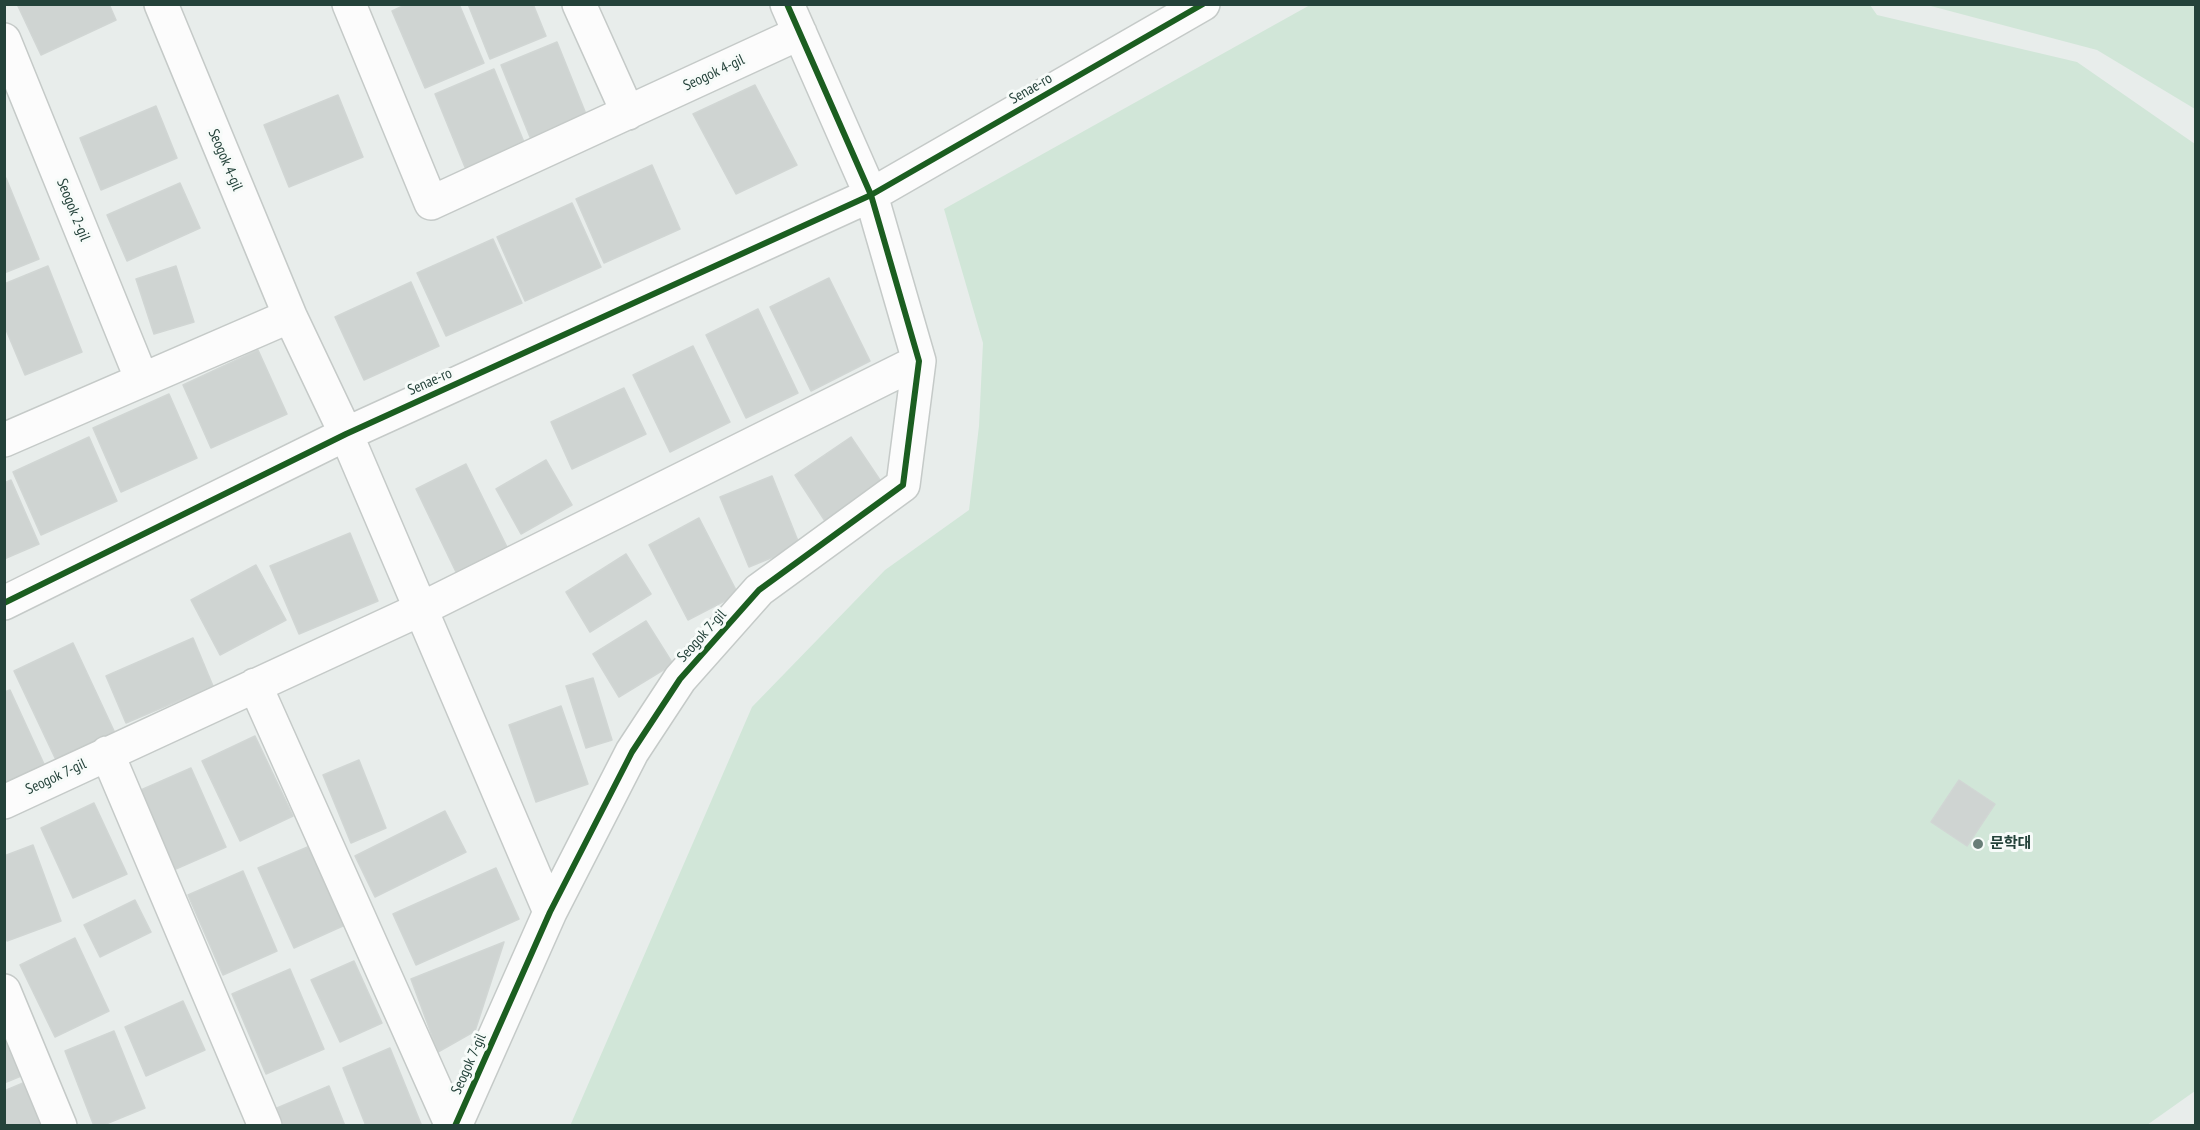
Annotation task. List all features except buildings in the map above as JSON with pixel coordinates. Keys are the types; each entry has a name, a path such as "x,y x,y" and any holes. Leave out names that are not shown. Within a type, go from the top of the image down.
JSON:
{"street":[{"name":"Seogok 4-gil","path":"160,4 290,316 346,434"},
{"name":"Seogok 4-gil","path":"349,4 431,203 628,113 794,19"},
{"path":"579,4 628,113"},
{"name":"Senae-ro","path":"4,603 346,434 871,195 1203,4"},
{"path":"794,19 871,195"},
{"name":"Seogok 2-gil","path":"4,40 142,380"},
{"name":"Seogok 7-gil","path":"453,1125 550,912 632,752 680,679 759,590 903,485 919,361 871,195"},
{"path":"4,440 290,316"},
{"name":"Seogok 7-gil","path":"4,802 420,609 919,361"},
{"path":"346,434 550,912"},
{"name":"Seogok 7-gil","path":"255,685 453,1125"},
{"path":"107,753 265,1125"},
{"path":"4,991 60,1125"}],"green space":[{"path":"1310,5 1870,5 1877,15 2077,62 2195,144 2195,1091 2147,1125 570,1126 752,707 885,570 969,510 979,426 983,343 944,209"},
{"path":"1927,5 2195,5 2195,109 2097,50"}],"cycle path":[{"path":"455,1126 550,912 632,752 680,679 759,590 903,485 919,361 871,195 787,4"},
{"path":"4,603 346,434 871,195 1203,4"}],"place":[{"name":"문학대","path":"1978,844"}]}
